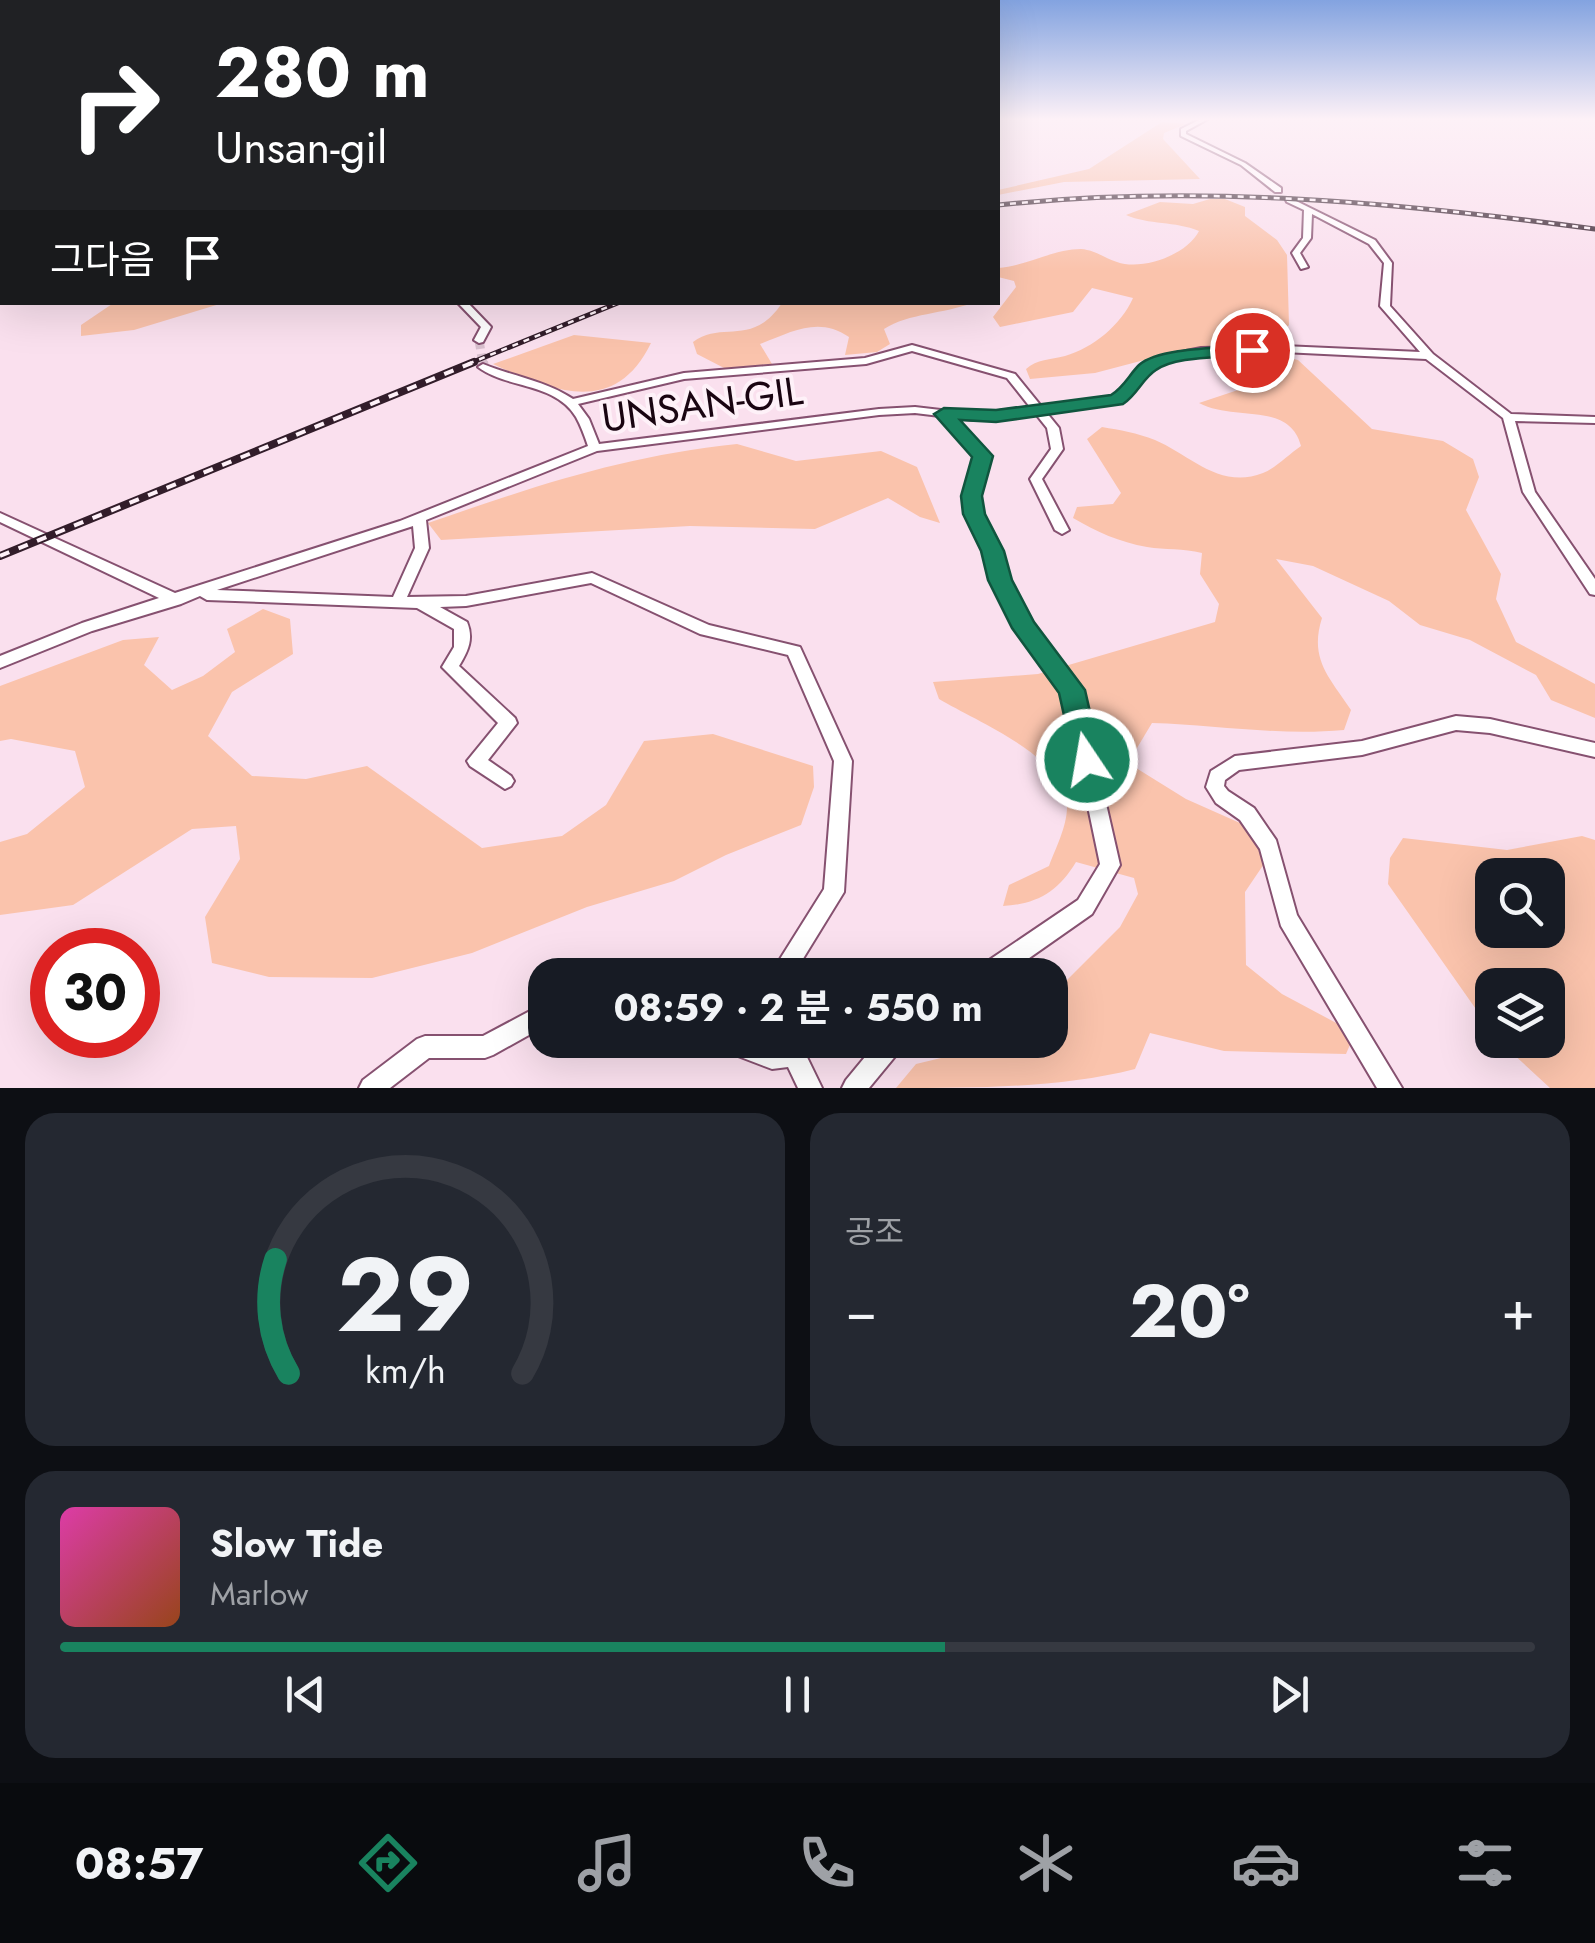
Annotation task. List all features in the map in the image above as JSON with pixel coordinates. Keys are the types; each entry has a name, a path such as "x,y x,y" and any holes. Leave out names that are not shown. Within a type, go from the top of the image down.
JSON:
{"street":[{"path":"1250,170 1278,190"},
{"path":"1290,200 1372,242 1388,263 1386,306 1429,356 1508,418 1529,492 1595,590"},
{"path":"1304,267 1296,254 1307,238 1308,209"},
{"path":"464,305 486,327 479,340"},
{"path":"570,403 665,380 866,360 912,348 960,364 1004,372 1017,382 1053,428 1058,444 1036,479 1062,530"},
{"name":"UNSAN-GIL","path":"0,662 87,626 177,600 419,518 596,448 879,412 915,410 986,417 1116,400 1130,391 1147,367 1195,354 1276,350 1429,356"},
{"path":"483,367 549,390 570,403 579,412 596,448"},
{"path":"944,414 983,456 971,496 974,514 992,551 1000,580 1024,628 1072,690 1110,865 1085,907 1012,958"},
{"path":"1508,418 1595,420"},
{"path":"0,517 177,600 216,593 418,603 466,601 592,578 704,630 794,652 843,761 834,892 792,958"},
{"path":"398,602 422,548 419,518"},
{"path":"418,603 462,626 462,648 450,667 509,723 476,760 504,781"},
{"path":"1390,1088 1288,919 1269,846 1247,814 1222,797 1215,787 1216,776 1236,763 1362,748 1456,723 1490,726 1595,750"},
{"path":"370,1088 425,1047 485,1047 528,1023"},
{"path":"797,1058 810,1088"},
{"path":"854,1088 879,1058"}],"shaded area":[{"path":"1086,170 1191,170 1200,179 1064,182 1000,195 1000,190"},
{"path":"1225,199 1245,207 1245,216 1277,240 1287,255 1289,325 1269,347 1186,349 1095,373 1030,379 1026,369 1030,366 1075,352 1105,334 1133,298 1092,288 1073,312 1000,327 993,317 1016,287 1014,281 1000,278 1000,268 1081,249 1127,264 1163,259 1185,247 1199,231 1126,215 1160,202 1193,204"},
{"path":"111,305 216,305 134,330 81,336 81,325"},
{"path":"780,305 965,305 884,329 890,344 877,352 845,355 849,337 816,327 760,344 772,364 726,369 697,354 693,342 704,336 749,329 771,317"},
{"path":"574,335 651,343 636,366 620,381 601,390 560,389 493,364"},
{"path":"1275,355 1298,360 1372,429 1443,441 1473,459 1479,477 1466,510 1501,574 1496,599 1516,642 1595,684 1595,718 1551,700 1536,675 1470,640 1420,625 1389,601 1313,566 1276,559 1322,618 1318,645 1323,667 1351,710 1344,730 1272,731 1152,723 1128,763 1186,799 1249,827 1266,861 1245,892 1246,965 1282,994 1355,1033 1346,1054 1224,1051 1150,1033 1135,1069 1017,1086 896,1088 916,1064 941,1058 1068,1058 1068,979 1120,927 1138,894 1134,878 1076,862 1046,894 1003,906 1009,885 1049,866 1065,824 1066,798 1059,782 1031,753 939,699 933,682 1038,674 1215,622 1219,604 1200,574 1202,553 1127,542 1073,518 1077,507 1113,504 1121,493 1087,439 1102,427 1115,429 1155,440 1219,474 1247,477 1263,473 1301,446 1295,432 1273,418 1199,403 1241,389 1269,368 1266,358"},
{"path":"737,444 796,461 881,451 917,467 940,523 920,517 888,498 815,529 690,526 441,540 428,523 617,465"},
{"path":"263,609 290,619 293,654 232,692 208,736 252,776 306,779 367,766 482,848 562,836 606,805 644,741 713,734 813,766 814,787 801,825 674,881 587,907 472,953 372,978 269,977 212,963 205,917 240,859 236,826 192,829 73,905 0,915 0,842 27,834 85,787 75,751 11,739 0,741 0,686 123,640 159,637 144,665 172,690 203,676 235,652 227,629"},
{"path":"1582,836 1595,840 1595,1088 1550,1088 1518,1058 1565,1058 1565,968 1475,968 1475,1008 1388,884 1390,858 1403,838 1507,850"}],"tunnel":[{"path":"479,340 483,364"},
{"path":"482,362 483,367"}],"railway":[{"path":"1000,205 1148,196 1297,199 1595,229"},
{"path":"468,364 613,305"},
{"path":"0,556 474,362"}],"route":[{"path":"1087,760 1072,690 1024,628 974,514 971,496 983,456 944,414 996,416 1116,400 1130,391 1147,367 1166,359 1252,350"}]}
